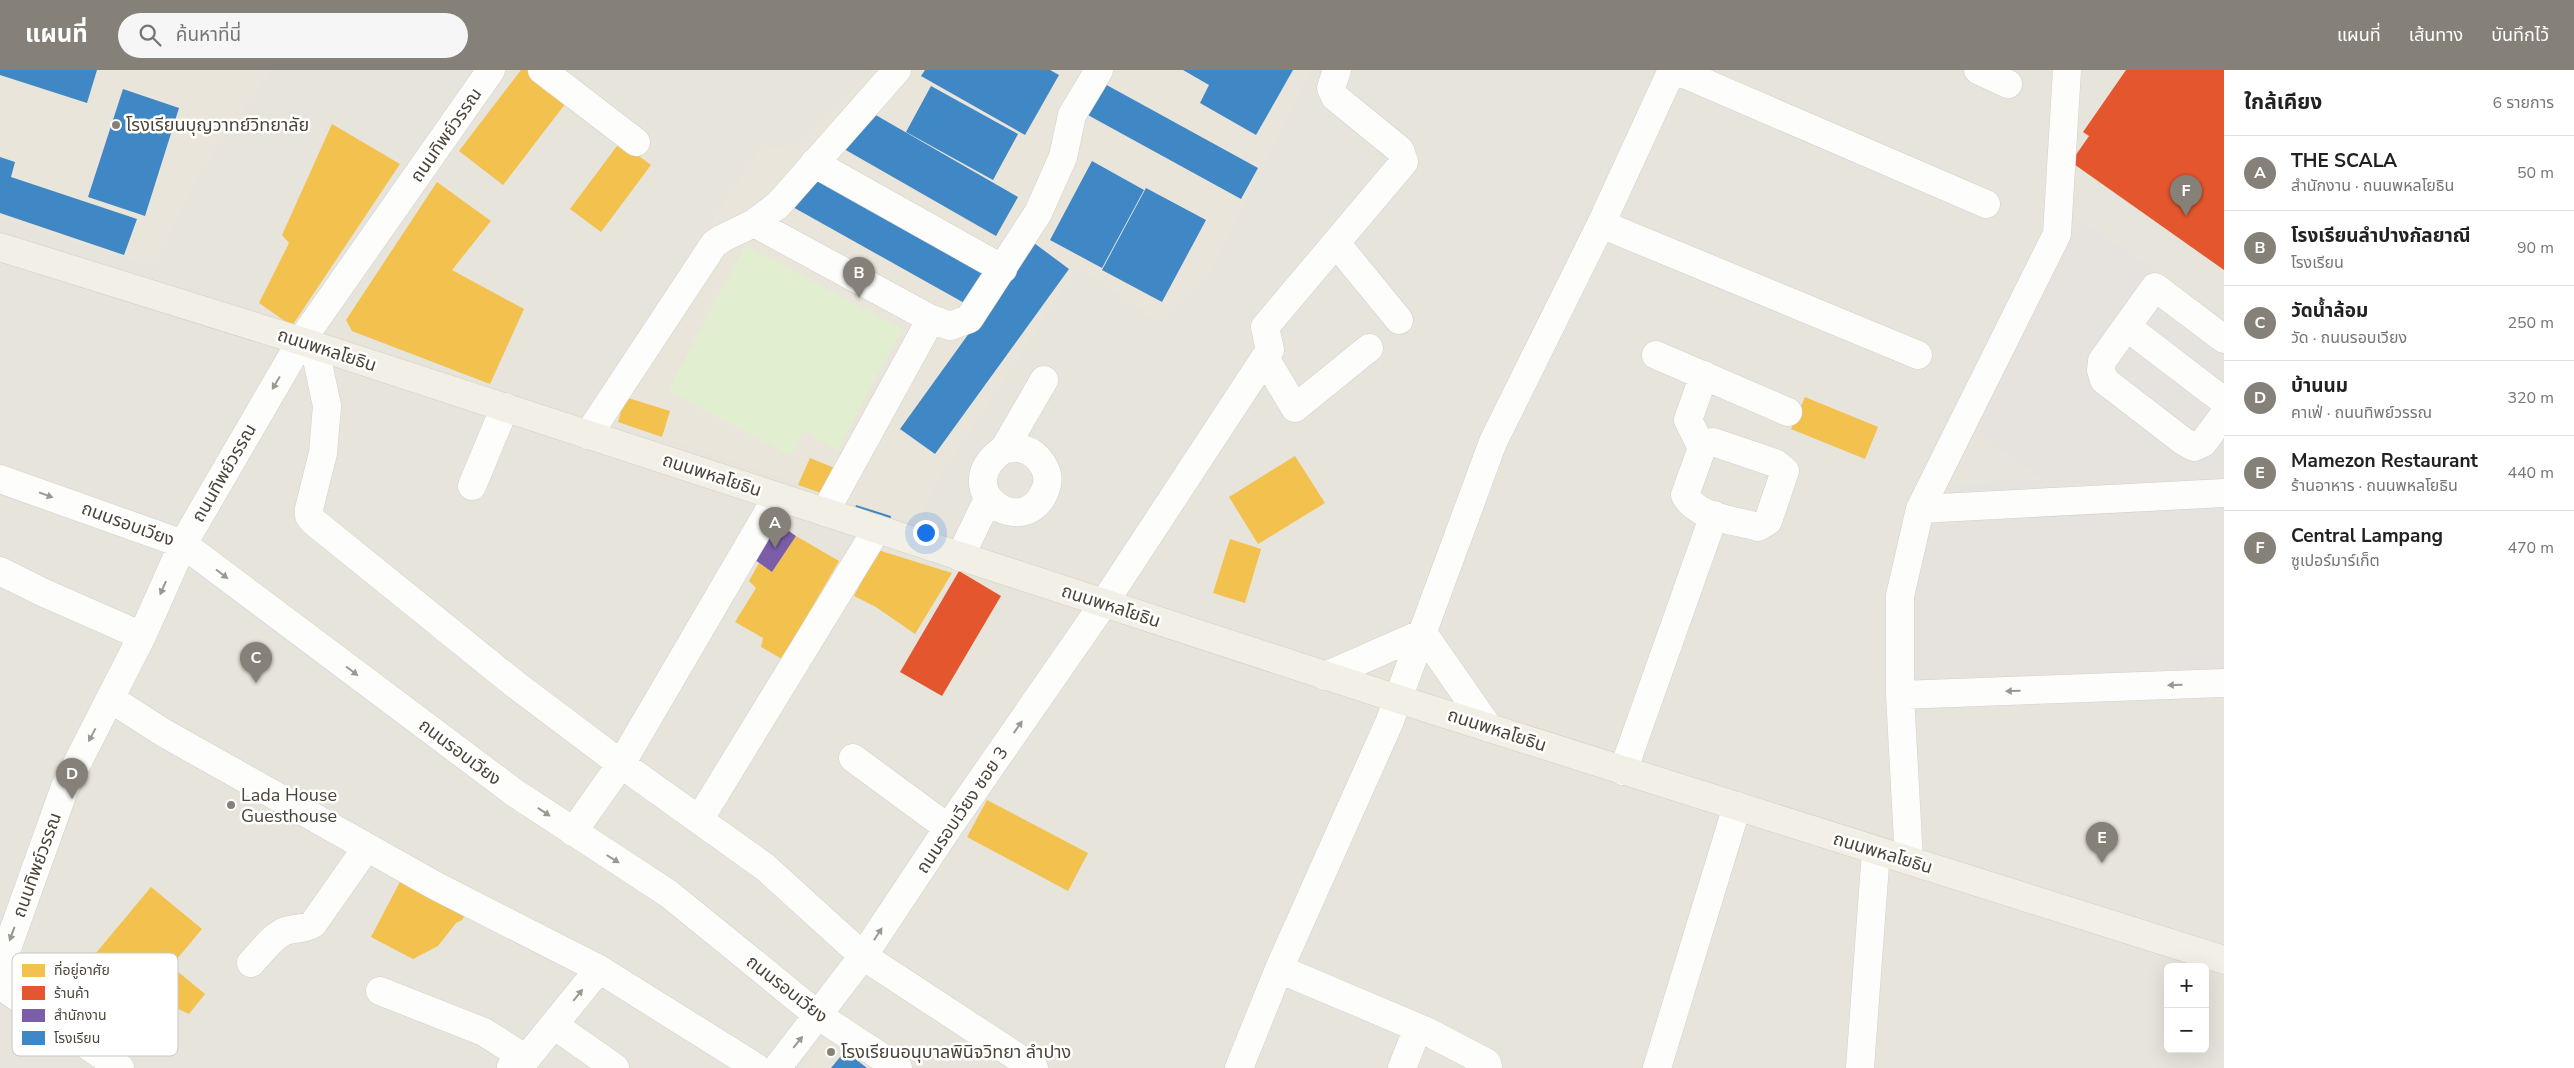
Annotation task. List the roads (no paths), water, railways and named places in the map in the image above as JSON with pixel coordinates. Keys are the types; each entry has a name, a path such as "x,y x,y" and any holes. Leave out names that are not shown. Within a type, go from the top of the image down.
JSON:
{"main road":[{"name":"ถนนพหลโยธิน","path":"0,247 308,343 1398,700 2224,960"}],"street":[{"name":"ถนนทิพย์วรรณ","path":"0,968 65,787 142,636 183,544 308,343 492,70"},
{"path":"542,70 636,142"},
{"path":"588,435 714,244 754,223 778,205 897,70"},
{"path":"1336,70 1331,88 1335,97 1400,150 1404,162 1265,327 1270,350 1265,358 1295,408 1369,348"},
{"path":"1239,1068 1279,969 1398,700 1493,442 1602,224 1674,70 1986,204"},
{"path":"1978,70 2008,84"},
{"path":"1909,860 1900,695 1900,596 1920,509 2056,234 2067,70"},
{"path":"754,223 931,319 950,326 969,319 1038,213 1063,157 1072,115 1095,72"},
{"path":"814,164 1003,269"},
{"path":"1602,224 1918,354"},
{"path":"1336,243 1399,320"},
{"path":"2224,339 2155,287 2102,361 2101,370 2104,380 2183,441 2194,447 2203,443 2224,415"},
{"path":"825,512 931,319"},
{"path":"2127,327 2224,401"},
{"path":"308,343 327,406 322,453 309,516 516,684 621,764 765,868 863,956 1034,1068"},
{"path":"1656,355 1788,412"},
{"name":"ถนนรอบเวียง ซอย 3","path":"777,1068 819,1016 863,956 948,828 1104,603 1265,358"},
{"path":"1702,448 1688,420 1704,376"},
{"path":"1004,449 1023,449 1037,456 1045,469 1047,485 1042,499 1030,509 1015,513 1000,509 988,499 982,484 984,469 993,456 1004,449 1044,380"},
{"path":"472,486 505,407"},
{"path":"1713,442 1775,463 1785,471 1768,521 1758,527 1697,510 1689,504 1685,495 1702,448 1706,443 1713,442"},
{"name":"ถนนรอบเวียง","path":"0,479 183,544 515,793 669,894 819,1016 898,1068"},
{"path":"1920,509 2224,493"},
{"path":"572,832 621,764 777,497"},
{"path":"960,556 988,499"},
{"path":"1623,770 1714,515"},
{"path":"699,820 876,529"},
{"path":"0,571 42,592 142,636"},
{"path":"1325,676 1423,633"},
{"path":"1423,633 1490,728"},
{"path":"1900,695 2224,683"},
{"path":"111,699 164,733 436,886 599,969 757,1068"},
{"path":"853,758 948,828"},
{"path":"1657,1068 1737,806"},
{"path":"252,963 276,936 284,931 304,930 313,924 367,847"},
{"path":"1860,1068 1876,851"},
{"path":"380,992 484,1032 515,1065 554,1025 599,969"},
{"path":"1279,969 1418,1028 1487,1063 1488,1068"},
{"path":"0,985 12,993"},
{"path":"554,1025 615,1068"},
{"path":"1402,1068 1418,1028"},
{"path":"103,1056 120,1068"}],"place":[{"name":"โรงเรียนบุญวาทย์วิทยาลัย","path":"116,125"},
{"name":"Central Lampang","path":"2186,216"},
{"name":"โรงเรียนลำปางกัลยาณี","path":"859,298"},
{"name":"THE SCALA","path":"775,548"},
{"name":"วัดน้ำล้อม","path":"256,683"},
{"name":"บ้านนม","path":"72,799"},
{"name":"Lada House Guesthouse","path":"231,805"},
{"name":"Mamezon Restaurant","path":"2102,863"},
{"name":"โรงเรียนอนุบาลพินิจวิทยา ลำปาง","path":"831,1052"}]}
